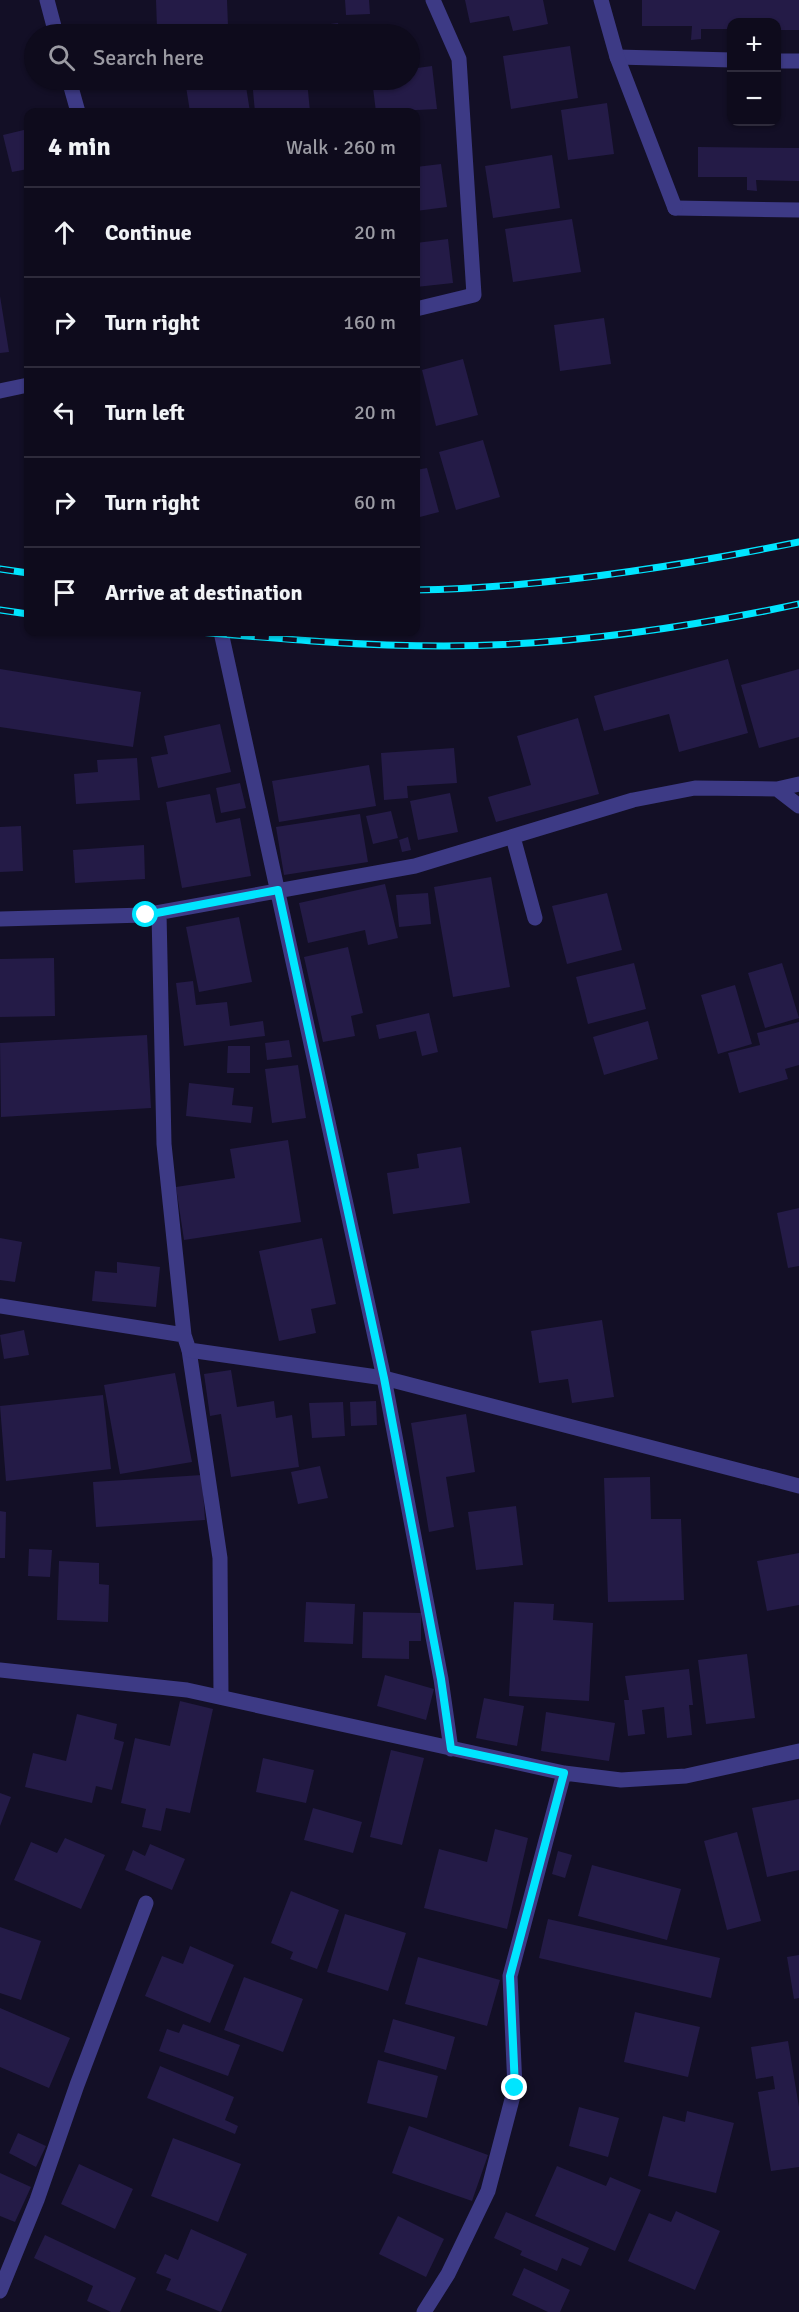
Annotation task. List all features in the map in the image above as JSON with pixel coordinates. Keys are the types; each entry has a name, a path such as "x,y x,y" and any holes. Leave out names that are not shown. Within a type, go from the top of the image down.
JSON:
{"street":[{"path":"47,0 53,24"},
{"path":"420,308 474,295 459,59 433,0"},
{"path":"601,0 617,57 675,208 799,210"},
{"path":"617,57 727,60"},
{"path":"781,61 799,61"},
{"path":"72,90 77,108"},
{"path":"0,391 24,386"},
{"path":"222,636 384,1378 441,1679 451,1749"},
{"path":"0,918 159,913 415,866 633,800 695,788 777,789 799,784"},
{"path":"777,789 799,806"},
{"path":"513,837 535,918"},
{"path":"159,913 164,1144 184,1335 189,1350 220,1558 221,1697"},
{"path":"0,1306 184,1335"},
{"path":"189,1350 384,1378 799,1486"},
{"path":"0,1670 187,1690 564,1773 621,1780 686,1776 799,1751"},
{"path":"424,2312 448,2274 488,2191 515,2088 510,1976 564,1773"},
{"path":"0,2290 4,2265 37,2200 77,2085 146,1903"}],"building":[{"path":"156,0 227,0 228,24 157,24"},
{"path":"345,0 369,0 370,14 346,15"},
{"path":"465,0 543,0 548,24 513,31 509,16 470,23"},
{"path":"642,0 799,0 799,30 781,30 781,18 727,18 727,29 701,29 701,39 691,40 692,26 642,26"},
{"path":"570,46 578,98 511,109 503,56"},
{"path":"432,66 437,109 376,108 373,90 420,90 420,68"},
{"path":"187,90 247,90 249,108 189,108"},
{"path":"253,90 308,90 310,108 255,108"},
{"path":"607,103 614,154 568,160 561,110"},
{"path":"24,130 24,170 12,172 3,135"},
{"path":"698,147 799,148 799,181 756,180 757,191 747,190 747,177 698,177"},
{"path":"552,155 560,208 493,218 485,166"},
{"path":"441,164 447,207 420,210 420,167"},
{"path":"572,219 581,272 513,282 505,229"},
{"path":"448,239 453,283 420,287 420,242"},
{"path":"0,296 9,352 0,353"},
{"path":"604,318 611,364 560,371 554,325"},
{"path":"463,359 478,415 436,426 422,370"},
{"path":"483,440 500,497 456,510 439,452"},
{"path":"427,468 439,512 420,517 420,469"},
{"path":"728,659 748,733 679,752 669,714 604,731 594,696"},
{"path":"0,669 141,692 133,747 0,727"},
{"path":"799,669 799,737 759,748 741,685"},
{"path":"578,718 599,794 496,822 488,797 531,785 517,736"},
{"path":"220,724 231,772 158,788 151,757 168,754 164,736"},
{"path":"454,748 457,783 407,786 408,798 384,800 381,753"},
{"path":"137,758 140,800 76,804 74,774 98,772 97,760"},
{"path":"369,765 376,806 279,822 272,781"},
{"path":"240,783 246,808 221,813 216,788"},
{"path":"450,793 458,832 418,840 410,801"},
{"path":"210,794 216,823 240,818 251,876 182,888 166,802"},
{"path":"391,811 398,838 373,844 366,816"},
{"path":"360,814 368,862 284,875 276,827"},
{"path":"21,826 23,871 0,872 0,827"},
{"path":"408,837 411,850 402,852 399,840"},
{"path":"144,845 145,879 75,883 73,850"},
{"path":"491,877 510,987 453,997 434,887"},
{"path":"385,884 398,938 368,945 365,930 308,943 299,903"},
{"path":"428,893 431,924 399,927 396,895"},
{"path":"607,893 622,950 567,964 552,906"},
{"path":"239,917 252,982 199,992 186,927"},
{"path":"348,947 363,1013 351,1016 355,1036 323,1042 304,957"},
{"path":"54,958 55,1016 0,1017 0,959"},
{"path":"634,963 646,1009 588,1024 576,977"},
{"path":"782,963 799,1018 765,1028 748,973"},
{"path":"193,981 196,1005 227,1002 230,1026 263,1021 265,1036 184,1046 176,983"},
{"path":"735,985 752,1044 718,1054 701,995"},
{"path":"429,1013 438,1052 422,1056 416,1031 379,1039 376,1025"},
{"path":"648,1021 658,1059 604,1075 593,1037"},
{"path":"799,1022 799,1065 785,1069 788,1079 739,1093 728,1053 760,1045 757,1033"},
{"path":"147,1035 151,1108 1,1117 0,1043"},
{"path":"289,1040 292,1057 267,1060 265,1043"},
{"path":"228,1046 250,1046 250,1073 227,1073"},
{"path":"298,1065 306,1118 272,1123 265,1069"},
{"path":"189,1083 234,1088 232,1105 253,1107 251,1123 186,1116"},
{"path":"288,1140 301,1222 184,1240 176,1187 235,1178 230,1149"},
{"path":"461,1147 470,1203 393,1214 387,1173 419,1168 417,1154"},
{"path":"799,1208 799,1266 788,1268 777,1213"},
{"path":"0,1238 22,1242 15,1282 0,1280"},
{"path":"322,1238 336,1304 311,1309 316,1333 279,1341 259,1251"},
{"path":"117,1262 160,1267 156,1307 92,1301 95,1271 117,1273"},
{"path":"602,1320 614,1397 572,1403 568,1379 539,1383 531,1331"},
{"path":"24,1330 29,1355 4,1359 0,1335"},
{"path":"231,1370 237,1407 274,1401 276,1418 292,1415 299,1467 231,1477 221,1414 210,1416 204,1374"},
{"path":"175,1373 192,1462 120,1474 104,1385"},
{"path":"103,1395 111,1469 6,1481 0,1406"},
{"path":"376,1401 377,1425 351,1426 350,1402"},
{"path":"343,1402 345,1436 312,1438 309,1403"},
{"path":"466,1414 475,1472 446,1477 454,1527 429,1532 411,1423"},
{"path":"320,1466 328,1498 298,1504 291,1472"},
{"path":"202,1475 205,1520 96,1527 93,1482"},
{"path":"650,1477 651,1519 681,1519 684,1600 608,1602 604,1478"},
{"path":"516,1506 523,1565 476,1570 468,1512"},
{"path":"0,1511 6,1512 5,1558 0,1558"},
{"path":"29,1549 52,1550 50,1577 28,1576"},
{"path":"799,1553 799,1605 767,1611 757,1561"},
{"path":"59,1561 99,1563 99,1584 109,1585 108,1622 57,1620"},
{"path":"306,1602 355,1604 353,1644 304,1642"},
{"path":"514,1602 554,1604 553,1620 593,1623 589,1701 509,1696"},
{"path":"363,1612 421,1613 421,1641 409,1641 409,1659 362,1658"},
{"path":"747,1654 755,1718 706,1724 698,1660"},
{"path":"689,1669 693,1705 689,1705 692,1735 667,1738 664,1707 642,1710 645,1734 628,1736 624,1700 629,1700 625,1676"},
{"path":"385,1675 434,1689 426,1720 377,1706"},
{"path":"484,1698 524,1706 517,1746 476,1738"},
{"path":"180,1701 213,1709 190,1813 166,1808 161,1831 142,1827 146,1809 121,1803 135,1738 170,1746"},
{"path":"546,1712 615,1723 609,1761 541,1751"},
{"path":"77,1714 117,1724 114,1739 124,1742 112,1790 96,1786 92,1803 25,1787 33,1753 66,1761"},
{"path":"391,1750 424,1758 402,1845 370,1837"},
{"path":"263,1758 314,1770 306,1803 256,1792"},
{"path":"0,1793 11,1797 0,1826"},
{"path":"799,1799 799,1870 767,1877 752,1808"},
{"path":"313,1808 362,1822 353,1853 304,1840"},
{"path":"495,1829 528,1838 507,1929 424,1908 439,1849 487,1862"},
{"path":"737,1832 761,1921 727,1930 704,1841"},
{"path":"65,1838 105,1855 81,1909 14,1880 31,1842 57,1853"},
{"path":"150,1844 185,1859 172,1890 125,1870 133,1850 145,1856"},
{"path":"558,1851 572,1855 565,1878 552,1874"},
{"path":"592,1865 681,1889 667,1940 578,1916"},
{"path":"291,1891 339,1910 317,1969 290,1959 293,1952 271,1943"},
{"path":"345,1914 406,1933 388,1991 327,1972"},
{"path":"548,1919 720,1958 711,1998 539,1958"},
{"path":"0,1927 41,1941 21,2000 0,1993"},
{"path":"190,1946 234,1965 210,2023 145,1996 162,1956 183,1964"},
{"path":"799,1955 799,1998 794,1999 787,1957"},
{"path":"418,1957 500,1980 487,2026 405,2004"},
{"path":"244,1977 303,1999 283,2052 224,2030"},
{"path":"0,2008 70,2038 49,2088 0,2067"},
{"path":"635,2012 700,2027 688,2077 624,2062"},
{"path":"393,2019 455,2037 446,2070 384,2052"},
{"path":"183,2024 240,2045 228,2076 159,2051 167,2029 179,2033"},
{"path":"788,2041 799,2107 799,2167 771,2171 758,2092 775,2089 773,2076 756,2079 751,2047"},
{"path":"378,2060 438,2076 427,2118 367,2103"},
{"path":"160,2066 234,2097 225,2120 238,2126 235,2134 147,2098"},
{"path":"579,2107 619,2118 608,2157 569,2146"},
{"path":"687,2111 734,2123 716,2193 648,2176 663,2116 685,2122"},
{"path":"409,2126 488,2155 472,2201 392,2173"},
{"path":"18,2133 46,2146 36,2167 9,2153"},
{"path":"173,2138 241,2164 218,2222 151,2196"},
{"path":"79,2164 133,2189 115,2229 61,2204"},
{"path":"557,2166 606,2186 610,2177 641,2190 615,2251 535,2216"},
{"path":"0,2173 31,2187 15,2222 0,2216"},
{"path":"676,2211 720,2231 695,2290 628,2261 649,2213 671,2222"},
{"path":"506,2212 589,2248 581,2266 562,2258 557,2271 520,2255 522,2251 494,2238"},
{"path":"398,2216 444,2239 426,2277 379,2254"},
{"path":"191,2229 247,2254 221,2312 166,2290 171,2279 156,2273 165,2254 178,2260"},
{"path":"45,2235 136,2278 120,2312 111,2312 87,2301 93,2286 34,2258"},
{"path":"524,2268 570,2290 560,2312 548,2312 512,2295"}],"railway":[{"path":"420,590 511,585 608,575 799,542"},
{"path":"0,569 24,572"},
{"path":"245,636 413,646 532,643 667,628 799,604"},
{"path":"0,610 24,613"}],"route":[{"path":"146,915 278,890 384,1378 403,1489 441,1679 451,1749 564,1773 510,1976 515,2088"}]}
